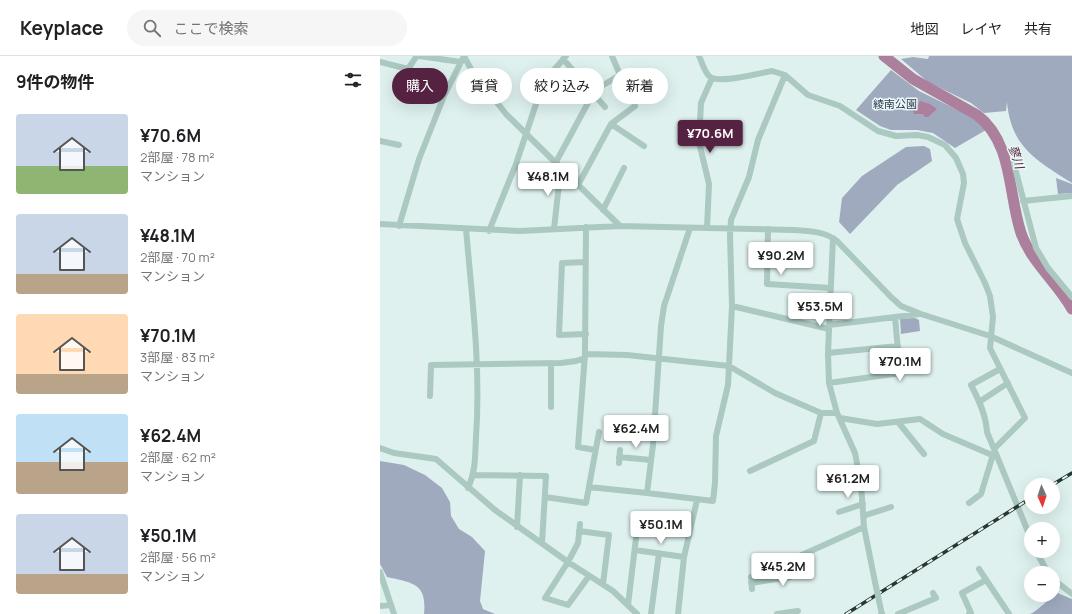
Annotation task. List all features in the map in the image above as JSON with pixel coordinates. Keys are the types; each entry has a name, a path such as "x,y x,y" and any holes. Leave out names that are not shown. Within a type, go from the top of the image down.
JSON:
{"street":[{"path":"380,62 408,69 416,57 419,56 463,58"},
{"path":"604,85 620,74 612,56"},
{"path":"699,56 705,70 712,78 721,80 772,71 785,75 808,95 840,106 878,131 896,136 917,135 928,137 945,145 956,158 963,174 964,183 963,193 957,210 958,228 985,282 990,296 993,317 990,348 1025,418 995,448 981,494 969,502"},
{"path":"489,231 516,164 541,89 548,77 564,57 573,68"},
{"path":"463,58 487,92 506,114 620,226"},
{"path":"399,226 419,159 444,96 463,58"},
{"path":"589,487 713,501 716,436 728,385 732,306 731,220 749,177 758,140 785,75"},
{"path":"706,228 709,184 699,142 701,103 712,78"},
{"path":"554,229 558,164 588,104"},
{"path":"578,184 611,124 635,106"},
{"path":"611,124 644,146"},
{"path":"380,141 399,145"},
{"path":"1014,164 1033,240 1040,256 1072,297"},
{"path":"603,210 624,168"},
{"path":"1023,201 1072,196"},
{"path":"380,224 520,232 620,226 768,229 819,233 833,238 895,302 921,314 990,336 1072,374"},
{"path":"586,227 586,334 578,447 595,450"},
{"path":"647,494 651,460 658,358 664,306 690,228"},
{"path":"466,229 477,363 478,410 474,475 468,488"},
{"path":"768,229 767,284 831,288"},
{"path":"833,238 828,353 829,383 838,415 855,453 861,484 864,527 881,613"},
{"path":"586,262 562,263 559,334 586,334"},
{"path":"732,306 829,327 921,314"},
{"path":"829,383 900,373 895,317"},
{"path":"828,353 898,346"},
{"path":"430,396 431,365 477,363 550,363 576,361 585,356 658,358 729,366 766,389 821,413 838,415 877,424 920,419 943,434 992,455"},
{"path":"550,363 551,406"},
{"path":"1000,369 971,385 986,422 987,432 995,448 1024,522"},
{"path":"979,402 1008,383"},
{"path":"750,471 814,441 821,413"},
{"path":"898,422 924,454"},
{"path":"545,497 586,503 599,432"},
{"path":"380,448 394,453 436,459 468,488 517,527 613,591 637,614"},
{"path":"619,457 651,460"},
{"path":"474,475 546,476 542,543"},
{"path":"517,527 520,475"},
{"path":"678,614 684,557 697,500"},
{"path":"839,512 863,504"},
{"path":"863,516 891,507"},
{"path":"580,524 578,543 568,562 545,598 568,605 589,576"},
{"path":"751,583 790,577 787,560 793,559 864,527"},
{"path":"579,531 609,535 603,584"},
{"path":"628,606 636,538"},
{"path":"635,550 684,557"},
{"path":"651,614 659,554"},
{"path":"979,569 1008,614"},
{"path":"380,572 394,614"},
{"path":"969,614 971,613 962,593 986,580"},
{"path":"1060,585 1072,594"},
{"path":"898,614 937,596"},
{"path":"380,606 391,605"},
{"path":"777,614 798,611"}],"green space":[{"path":"929,56 1072,56 1072,183 1048,168 1028,152 1014,131 1007,102 1006,111 984,113 971,103 928,82 901,59 913,57 928,59"},
{"name":"綾南公園","path":"891,70 919,91 976,119 986,130 955,148 933,133 917,130 891,130 880,126 856,110"},
{"path":"924,146 930,149 932,161 897,185 850,234 839,222 842,198 862,176 906,147"},
{"path":"1056,178 1072,184 1072,193 1058,194"},
{"path":"915,318 919,320 920,331 901,334 900,319"},
{"path":"380,461 404,465 425,475 442,488 450,502 451,516 459,529 472,537 485,551 480,601 483,609 495,614 424,614 423,596 416,586 411,583 387,577 380,564"},
{"path":"1060,594 1072,599 1072,614 1030,614 1046,602 1060,602"}],"shaded area":[{"path":"920,101 930,104 937,109 928,117 925,117 923,114 914,114 912,107 913,105 917,107"}],"waterway":[{"name":"蓼川","path":"884,56 913,79 977,115 989,126 997,139 1008,170 1017,218 1025,243 1072,309"}],"railway":[{"path":"1060,480 1072,473"},
{"path":"846,614 1024,502"}]}
